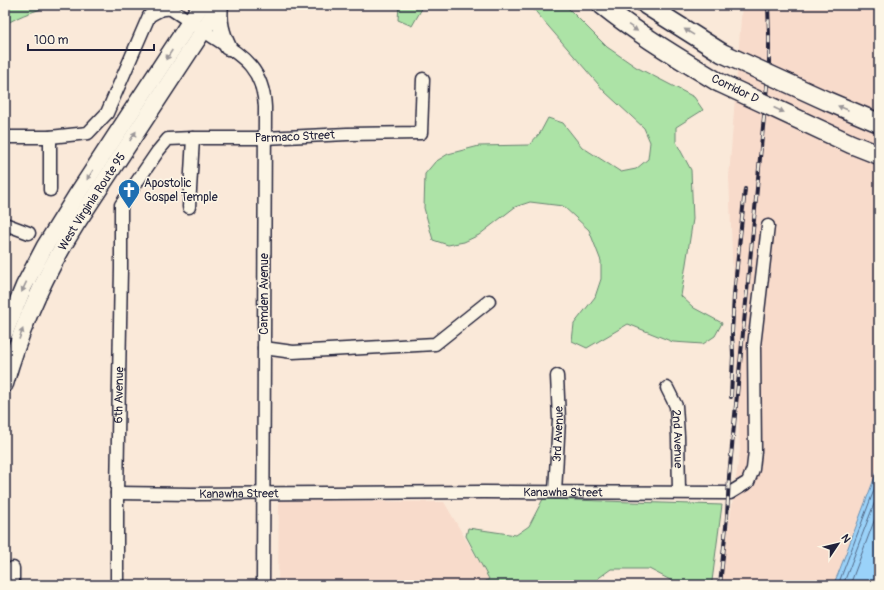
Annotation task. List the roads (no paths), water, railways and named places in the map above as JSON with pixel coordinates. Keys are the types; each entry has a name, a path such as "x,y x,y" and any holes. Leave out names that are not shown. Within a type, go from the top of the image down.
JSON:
{"highway":[{"name":"Corridor D","path":"602,5 630,26 718,82 851,144 879,155"},
{"path":"646,5 722,53 879,123"}],"main road":[{"path":"197,26 201,5"},
{"path":"197,26 220,5"},
{"path":"220,5 219,21 221,31 228,47"},
{"name":"West Virginia Route 95","path":"5,332 24,286 44,246 76,196 197,26"},
{"name":"West Virginia Route 95","path":"5,384 15,350 27,318 51,266 197,26"}],"street":[{"name":"Camden Avenue","path":"151,10 165,8 171,9 243,58 249,64 262,84 265,98 263,585"},
{"path":"5,137 50,137 88,133 107,113 151,10"},
{"name":"Parmaco Street","path":"121,205 168,139 265,138 347,134 421,133 423,79"},
{"path":"50,137 50,190"},
{"path":"189,206 193,138"},
{"name":"6th Avenue","path":"117,585 121,205"},
{"path":"5,224 28,233"},
{"name":"Kanawha Street","path":"117,493 263,494 730,492 748,482 753,469 755,451 754,346 768,226"},
{"path":"264,348 293,352 435,344 489,301"},
{"name":"3rd Avenue","path":"555,492 559,419 557,376"},
{"name":"2nd Avenue","path":"667,388 676,406 679,492"},
{"path":"13,568 13,585"}],"water":[{"path":"879,466 879,585 833,585 838,574"}],"railway":[{"path":"720,585 769,65 768,5"},
{"path":"731,397 734,295 745,189"}],"place":[{"name":"Apostolic Gospel Temple","path":"129,210"}]}
